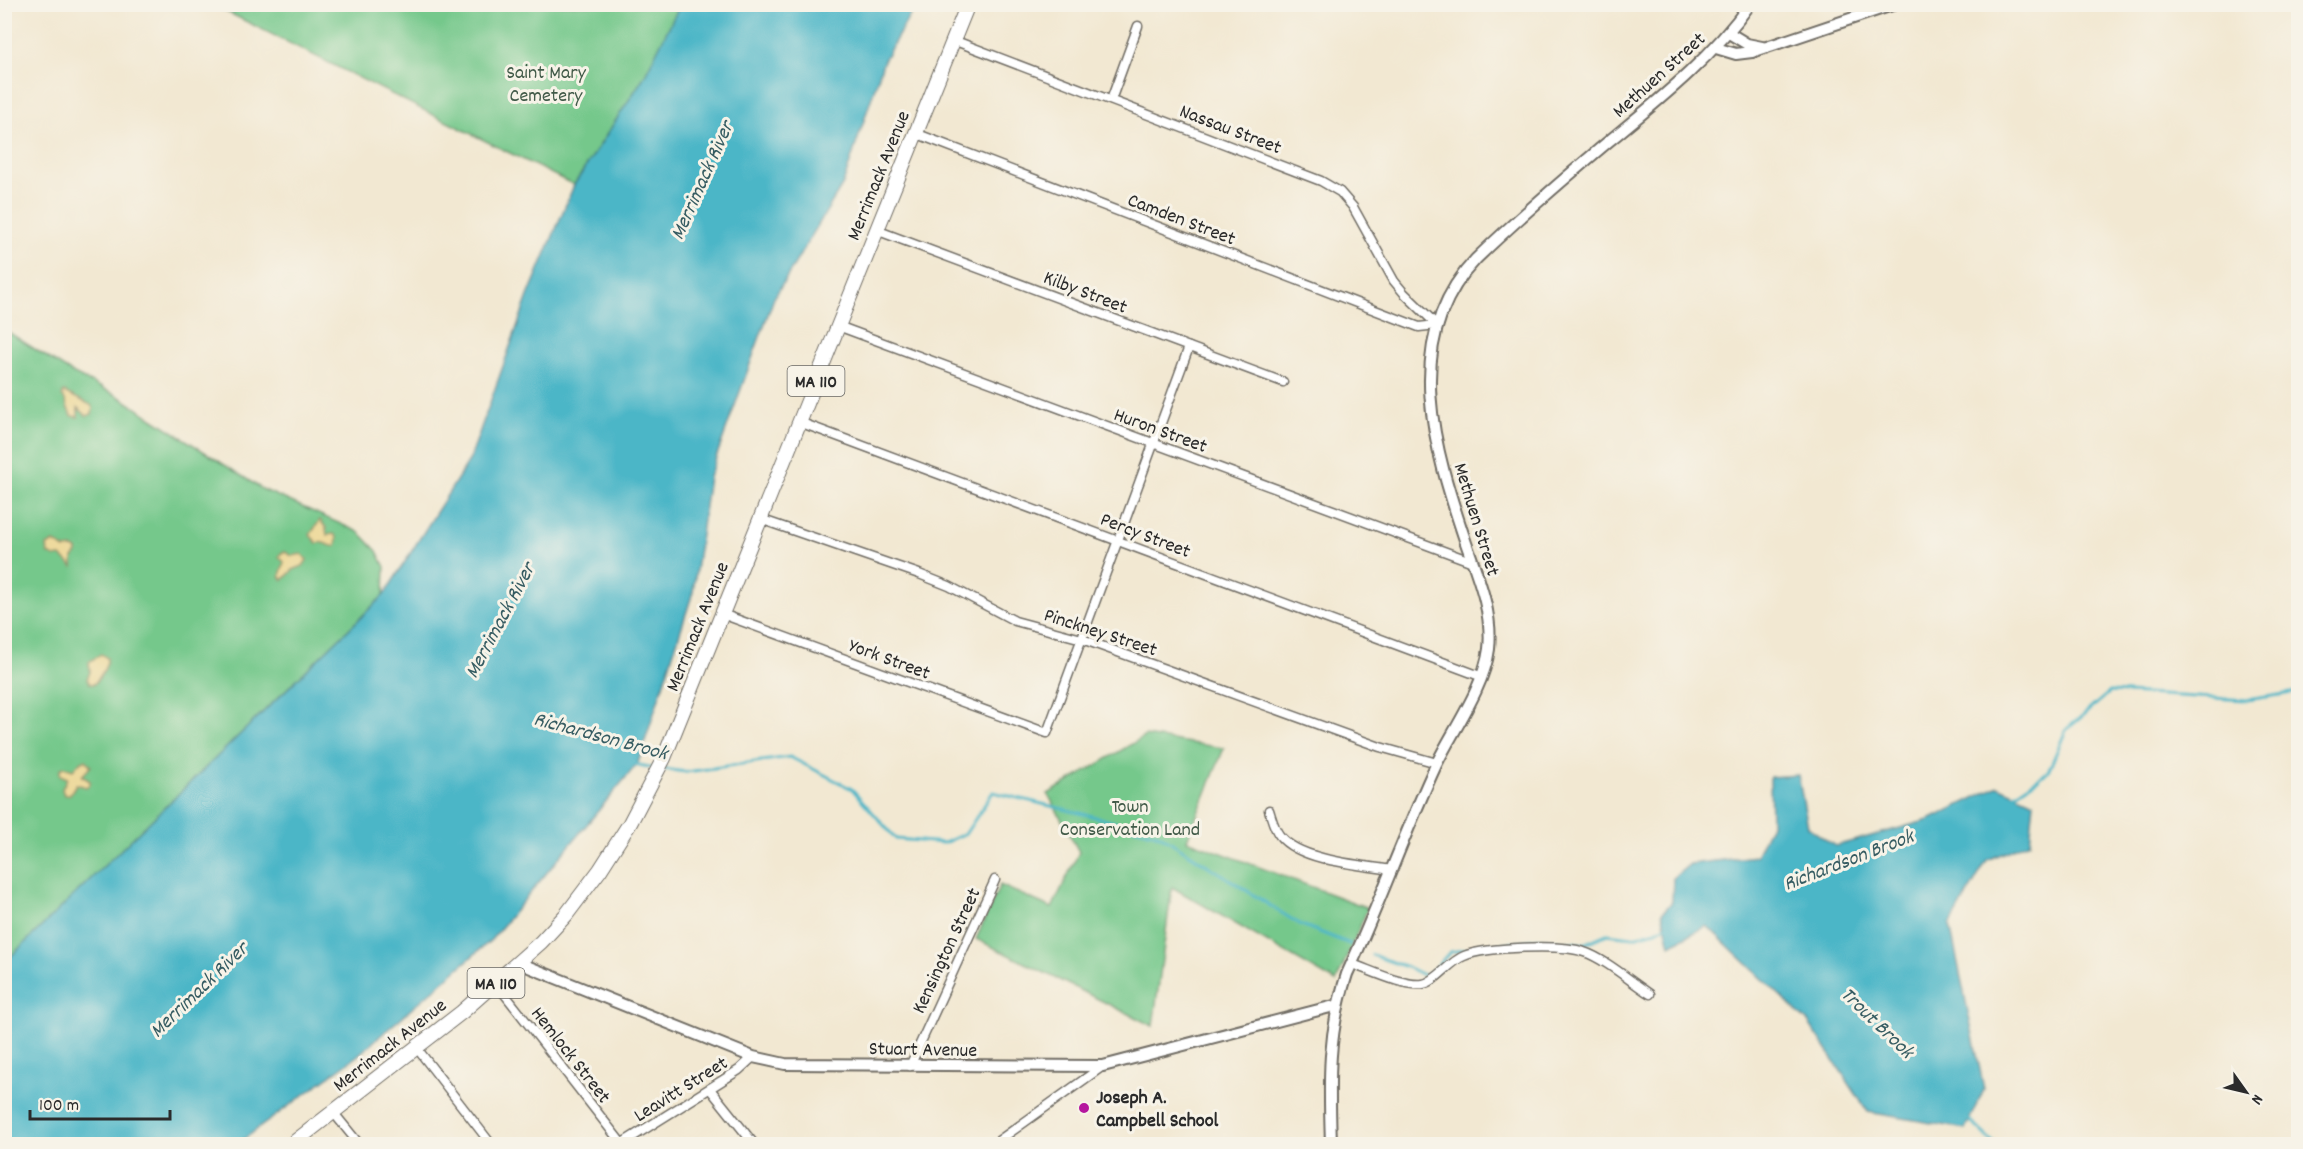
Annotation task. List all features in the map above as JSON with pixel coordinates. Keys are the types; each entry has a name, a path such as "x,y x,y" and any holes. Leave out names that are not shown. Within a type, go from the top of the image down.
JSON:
{"main road":[{"name":"Merrimack Avenue","path":"292,1144 519,963 566,915 595,878 621,838 655,779 664,758 968,4"}],"street":[{"name":"Methuen Street","path":"1331,1144 1329,1063 1338,1005 1352,964 1437,763 1480,676 1488,650 1488,619 1485,603 1446,480 1432,417 1430,372 1437,325 1457,284 1476,259 1582,164 1677,85 1716,48 1750,4"},
{"path":"1716,48 1736,54 1752,52 1894,4"},
{"path":"1111,100 1138,26"},
{"path":"1729,33 1747,44 1762,47"},
{"name":"Nassau Street","path":"953,40 1322,181 1340,192 1353,207 1394,281 1412,302 1437,325"},
{"name":"Camden Street","path":"915,134 1419,327 1437,325"},
{"name":"Kilby Street","path":"876,230 1283,382"},
{"name":"Huron Street","path":"838,326 1473,562"},
{"path":"1082,639 1189,347"},
{"name":"Percy Street","path":"800,422 1480,676"},
{"name":"Pinckney Street","path":"760,519 919,574 949,586 1015,621 1082,639 1370,744 1437,763"},
{"name":"York Street","path":"722,614 1047,733 1082,639"},
{"path":"1269,810 1281,839 1309,854 1334,862 1392,870"},
{"name":"Kensington Street","path":"910,1066 995,880"},
{"path":"1352,964 1408,983 1424,984 1466,955 1512,949 1569,949 1591,955 1650,994"},
{"name":"Stuart Avenue","path":"519,963 753,1058 784,1064 1103,1066 1338,1005"},
{"name":"Hemlock Street","path":"496,983 622,1144"},
{"path":"416,1047 491,1144"},
{"name":"Leavitt Street","path":"622,1144 739,1070 753,1058"},
{"path":"994,1144 1103,1066"},
{"path":"710,1089 754,1144"},
{"path":"333,1112 359,1144"}],"green space":[{"name":"Saint Mary Cemetery","path":"213,5 680,5 644,77 574,185"},
{"path":"5,330 72,373 118,396 262,489 359,532 377,551 385,567 384,595 5,962"},
{"name":"Town Conservation Land","path":"1145,736 1224,748 1187,840 1368,908 1336,982 1172,887 1153,1026 976,939 1000,885 1052,908 1079,852 1048,794"}],"sand":[{"path":"64,392 91,405 92,414 87,416 78,408 78,417 72,416 62,396"},
{"path":"320,520 326,528 327,535 334,534 337,538 336,546 317,543 310,535"},
{"path":"54,542 65,549 77,550 73,558 73,567 61,556 54,557 48,553 47,546"},
{"path":"285,552 292,556 302,554 307,560 303,566 293,570 283,580 280,576 284,562 279,557"},
{"path":"101,654 107,658 106,665 94,684 90,684 87,679 90,672 89,662"},
{"path":"86,760 91,766 82,776 90,781 90,784 86,787 76,784 70,794 64,795 62,789 67,778 60,775 60,769 64,767 73,770 81,761"}],"water":[{"name":"Merrimack River","path":"680,5 916,5 884,60 843,184 774,298 709,477 693,592 638,763 491,940 357,1056 237,1144 5,1144 5,962 384,595 470,459 528,296 574,185 644,77"},
{"path":"1798,775 1808,827 1835,846 1929,820 1998,786 2034,802 2030,842 1987,860 1950,925 1984,1089 1965,1129 1868,1112 1809,1023 1707,926 1670,945 1662,913 1672,902 1673,878 1690,864 1756,856 1771,824 1770,777"}],"waterway":[{"name":"Richardson Brook","path":"2014,795 2048,772 2066,730 2110,692 2247,700 2298,692"},
{"name":"Richardson Brook","path":"664,769 686,772 790,757 852,789 896,839 944,843 966,833 993,792 1092,816 1160,835 1299,924 1350,944"},
{"name":"Richardson Brook","path":"634,764 654,768"},
{"name":"Richardson Brook","path":"1372,955 1407,967 1427,977 1450,952 1538,939 1584,944 1607,934 1633,937 1656,931 1667,925"},
{"name":"Trout Brook","path":"1968,1119 1995,1144"}],"place":[{"name":"Joseph A. Campbell School","path":"1084,1108"}]}
